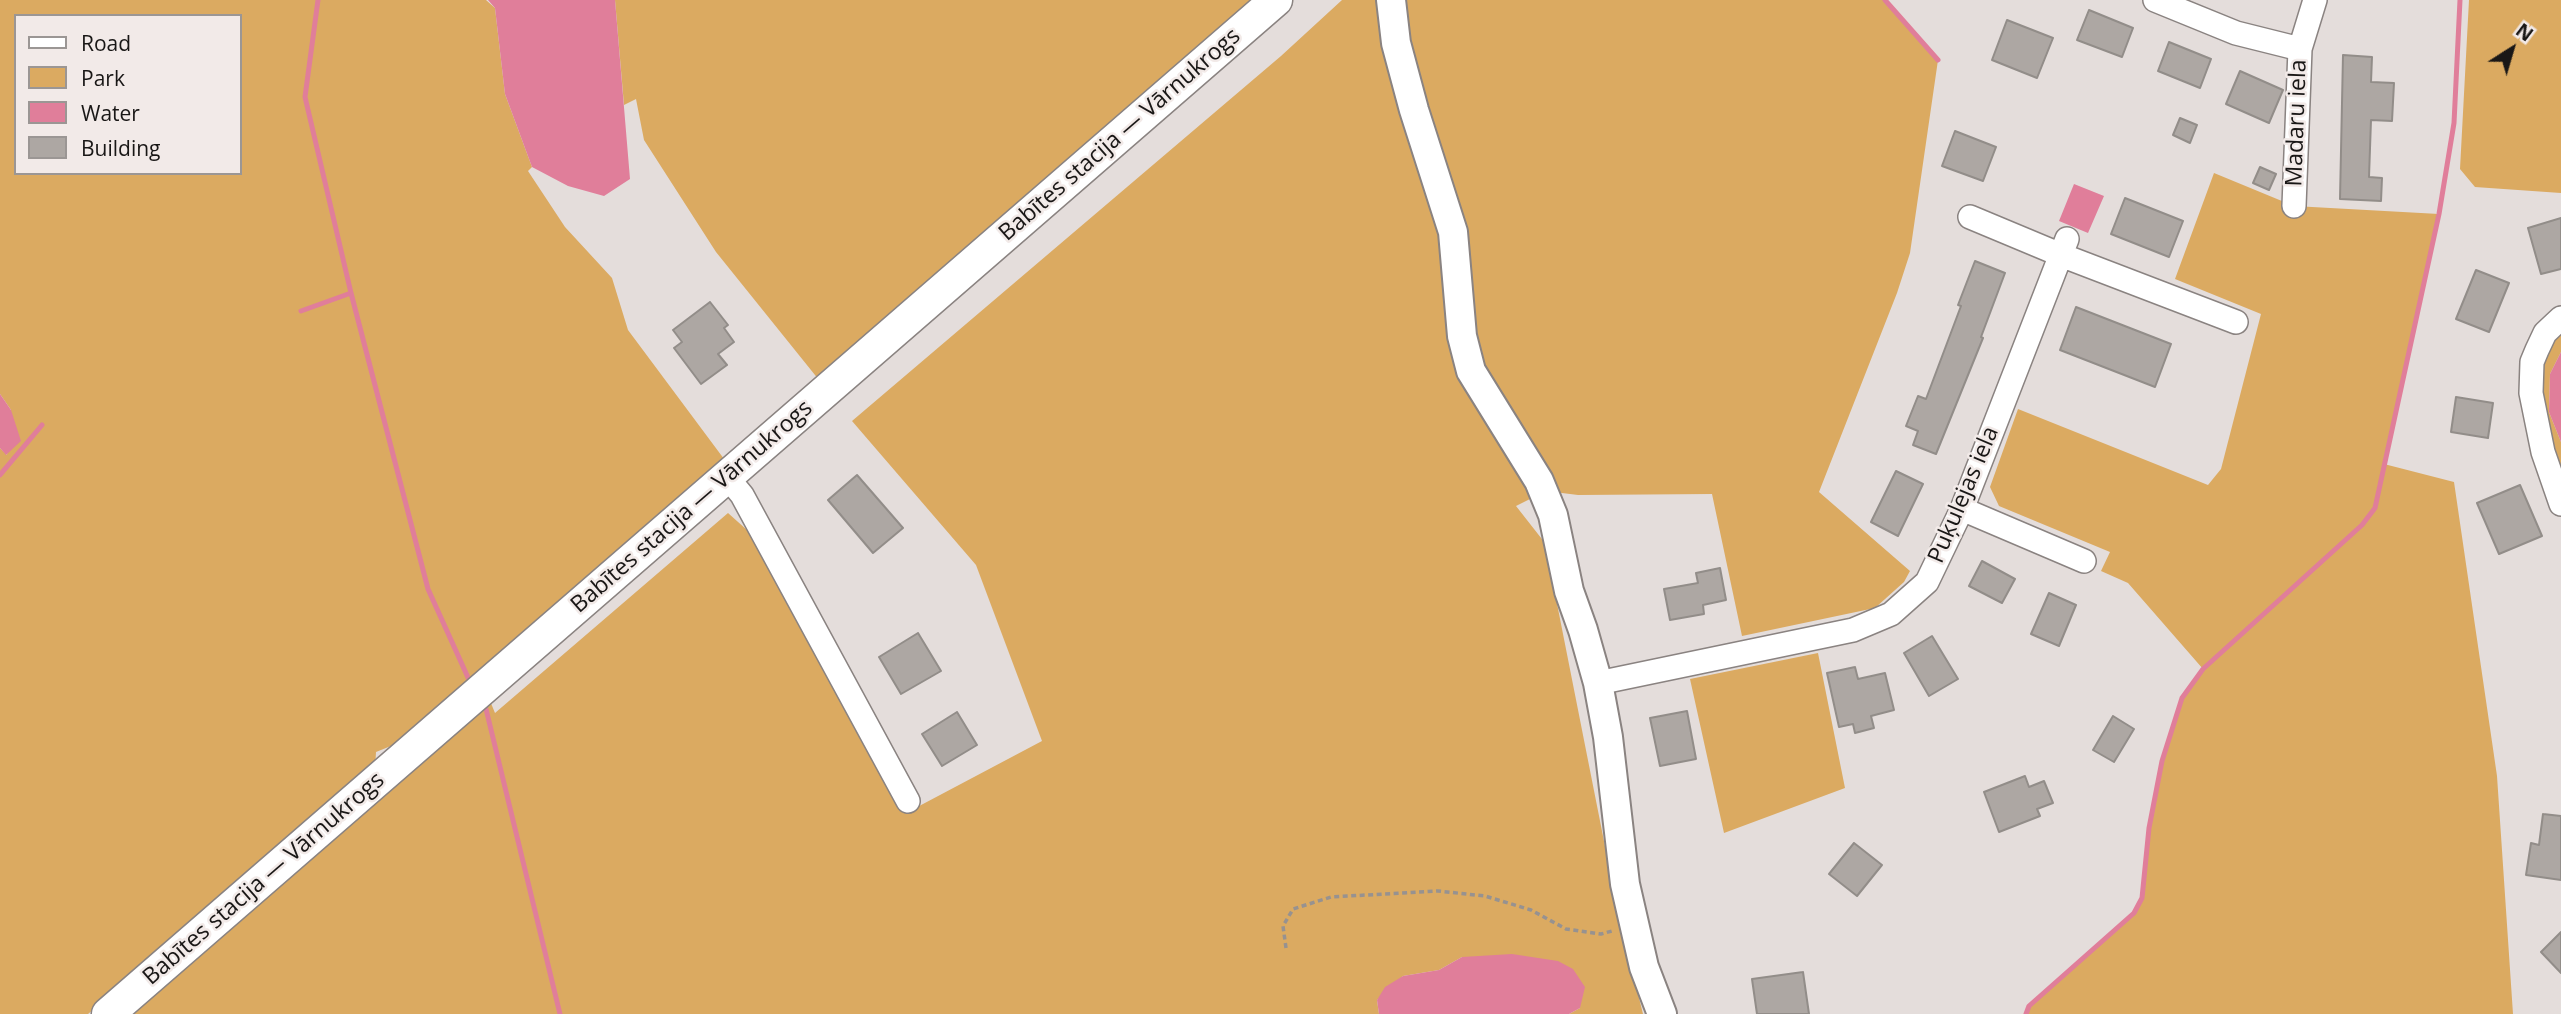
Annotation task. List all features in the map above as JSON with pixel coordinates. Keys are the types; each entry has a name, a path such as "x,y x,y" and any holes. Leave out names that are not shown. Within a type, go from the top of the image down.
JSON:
{"main road":[{"name":"Babītes stacija — Vārnukrogs","path":"108,1014 1276,0"}],"street":[{"path":"1391,0 1399,56 1453,232 1462,336 1471,370 1539,481 1553,515 1569,591 1598,683 1608,737 1625,884 1644,967 1662,1014"},
{"path":"2155,0 2236,33 2300,49"},
{"name":"Madaru iela","path":"2294,206 2300,49 2315,0"},
{"path":"1970,217 2064,247 2236,322"},
{"name":"Puķulejas iela","path":"1598,683 1853,630 1891,614 1927,582 1962,509 2064,247"},
{"path":"2561,318 2545,334 2532,362 2531,393 2543,452 2561,504"},
{"path":"727,477 748,506 908,801"},
{"path":"1962,509 2084,561"}],"path":[{"path":"1286,948 1283,926 1293,909 1331,897 1438,891 1485,896 1531,909 1566,929 1601,934 1634,926"}],"green space":[{"path":"0,0 486,0 495,8 505,94 532,167 528,171 565,227 612,278 628,330 730,467 481,679 495,713 728,513 747,530 906,813 1042,741 976,565 852,421 1281,56 1342,0 1885,0 1938,60 1910,253 1819,492 1910,571 1904,582 1875,608 1742,636 1712,494 1578,495 1546,491 1516,506 1545,543 1619,917 1643,1014 1569,1014 1580,1008 1462,957 1439,970 1403,976 1377,1000 1379,1014 126,1014 428,731 376,752 375,769 88,1014 0,1014 0,448 7,455 11,410 0,394"},
{"path":"615,0 1264,0 819,380 716,252 644,140 636,99 624,105"},
{"path":"2469,0 2561,0 2561,193 2475,187 2460,169"},
{"path":"2214,173 2294,206 2439,214 2384,464 2454,482 2497,776 2513,1014 2026,1014 2029,1006 2134,913 2142,899 2149,828 2162,761 2182,698 2203,669 2128,583 2101,571 2110,552 1999,506 1990,487 2018,409 2208,485 2221,469 2261,314 2175,279"},
{"path":"2561,329 2561,352 2550,374 2549,412 2561,442 2561,475 2536,391 2552,334"},
{"path":"1818,653 1845,788 1724,833 1690,679"}],"water":[{"path":"488,0 615,0 630,179 604,196 568,186 532,167 505,94 495,8"},
{"path":"2074,184 2104,196 2088,233 2059,221"},
{"path":"2561,352 2561,442 2549,412 2550,374"},
{"path":"0,394 11,410 21,441 6,455 0,448"},
{"path":"1512,954 1558,961 1573,969 1585,987 1580,1008 1569,1014 1379,1014 1377,1000 1385,987 1403,976 1439,970 1462,957"}],"building":[{"path":"2089,10 2133,28 2122,57 2077,40"},
{"path":"2007,20 2053,38 2037,78 1992,60"},
{"path":"2169,42 2211,59 2200,88 2158,71"},
{"path":"2343,55 2372,57 2371,82 2394,83 2392,121 2371,120 2369,177 2382,178 2381,201 2340,199"},
{"path":"2240,71 2283,90 2269,123 2226,104"},
{"path":"2180,118 2197,125 2190,143 2173,135"},
{"path":"1955,131 1996,147 1983,181 1942,166"},
{"path":"2260,167 2276,174 2269,190 2253,183"},
{"path":"2125,198 2183,221 2169,257 2111,234"},
{"path":"2561,218 2561,269 2541,274 2528,228"},
{"path":"1975,261 2005,273 1981,337 1983,338 1936,454 1913,445 1918,431 1906,426 1918,396 1926,399"},
{"path":"2476,270 2509,283 2489,332 2456,319"},
{"path":"710,302 728,325 724,328 734,342 718,354 727,365 701,384 674,348 682,342 673,330"},
{"path":"2076,307 2171,344 2155,387 2060,350"},
{"path":"2456,397 2493,403 2488,438 2451,432"},
{"path":"1896,471 1923,484 1898,536 1871,522"},
{"path":"857,475 903,528 873,553 828,500"},
{"path":"2520,485 2542,536 2499,554 2477,503"},
{"path":"1982,561 2015,579 2002,603 1969,586"},
{"path":"1720,568 1726,600 1703,605 1704,614 1670,620 1664,589 1698,583 1696,573"},
{"path":"2049,593 2076,605 2059,646 2031,634"},
{"path":"918,633 941,671 901,694 879,657"},
{"path":"1932,636 1958,679 1929,696 1904,653"},
{"path":"1855,667 1858,679 1885,673 1894,710 1871,716 1874,728 1855,733 1853,724 1839,727 1827,673"},
{"path":"1687,711 1696,759 1660,766 1650,718"},
{"path":"957,712 977,745 942,766 922,734"},
{"path":"2113,716 2134,729 2114,762 2093,750"},
{"path":"2025,776 2029,787 2044,781 2053,803 2037,809 2040,816 1999,832 1984,792"},
{"path":"2543,814 2561,816 2561,880 2526,875 2531,843 2539,845"},
{"path":"1854,843 1882,865 1857,896 1829,874"},
{"path":"2561,932 2561,973 2541,952"},
{"path":"1803,972 1809,1014 1757,1014 1752,979"}],"waterway":[{"path":"318,0 305,97 351,293 428,589 470,682"},
{"path":"1885,0 1938,60"},
{"path":"2026,1014 2029,1006 2134,913 2142,898 2149,828 2162,761 2182,698 2203,669 2362,525 2375,508 2439,214 2454,123 2460,0"},
{"path":"301,311 351,293"},
{"path":"0,475 42,425"},
{"path":"486,709 560,1014"}]}
